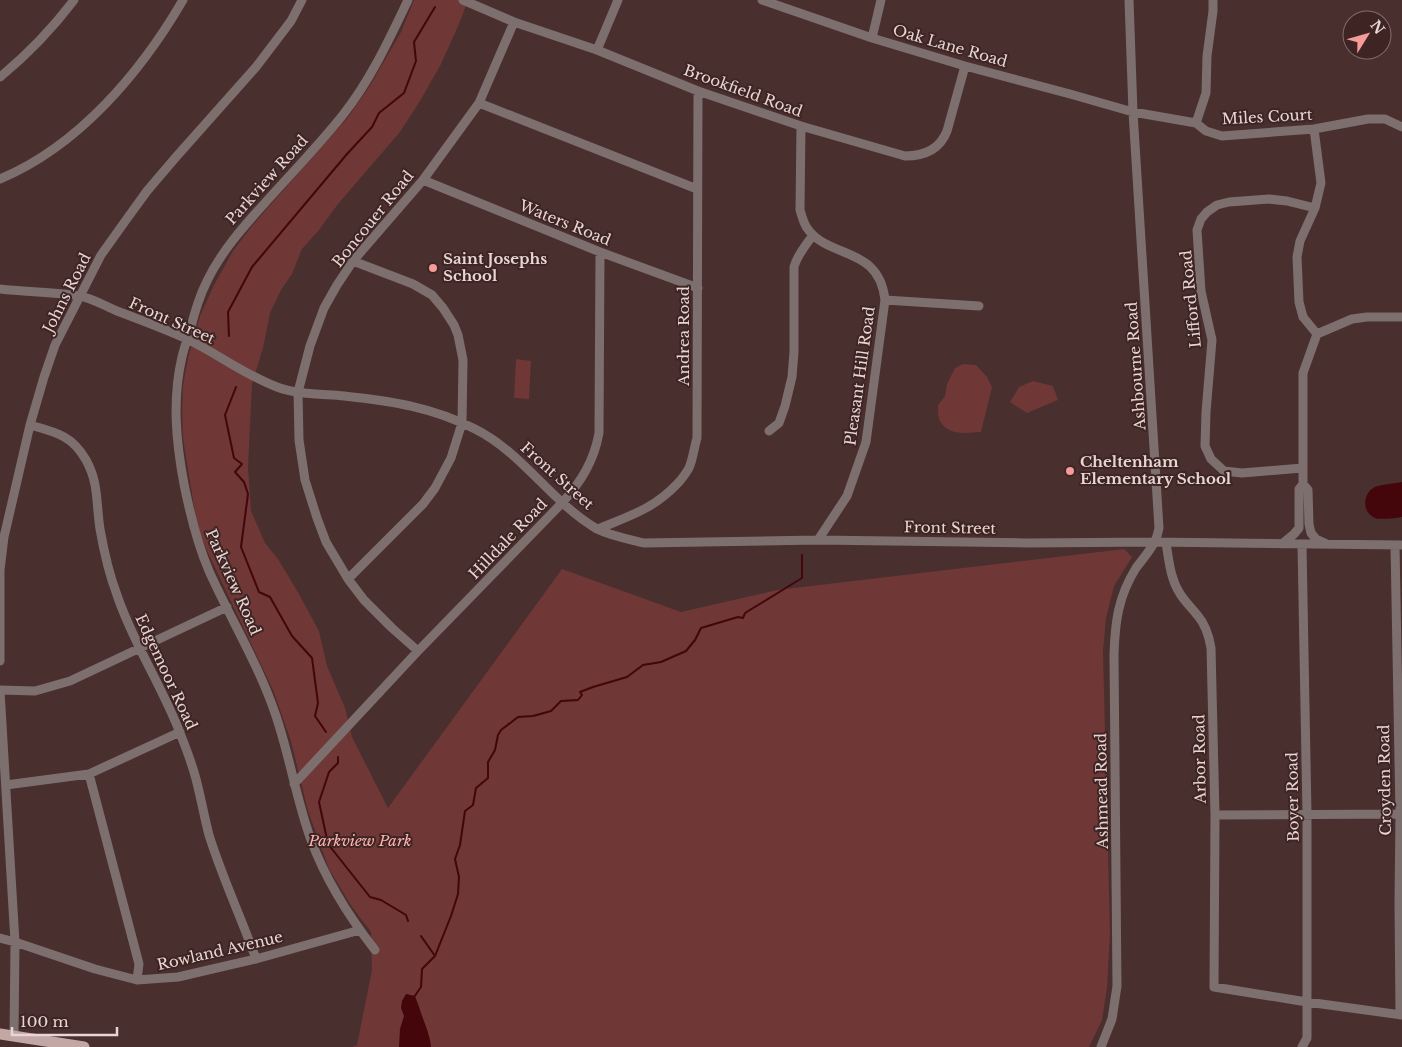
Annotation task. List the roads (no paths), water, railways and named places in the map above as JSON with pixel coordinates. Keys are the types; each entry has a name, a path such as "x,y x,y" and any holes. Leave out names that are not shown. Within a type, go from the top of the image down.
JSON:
{"main road":[{"path":"0,1034 84,1047"}],"street":[{"path":"0,77 21,60 59,20 74,0"},
{"path":"0,179 13,174 44,156 95,113 119,89 155,44 184,0"},
{"name":"Johns Road","path":"0,661 0,570 2,554 30,425 55,345 102,255 147,191 278,40 302,0"},
{"name":"Parkview Road","path":"375,950 360,930 319,860 311,840 294,784 286,747 266,688 209,572 199,546 189,513 176,427 179,372 198,300 209,277 235,236 343,115 360,92 408,0"},
{"name":"Brookfield Road","path":"464,0 514,22 597,50 698,91 801,126 905,156 923,153 944,139 965,66"},
{"path":"597,50 618,0"},
{"name":"Oak Lane Road","path":"762,0 872,38 965,66 1134,112"},
{"path":"872,38 881,0"},
{"name":"Ashbourne Road","path":"1129,0 1134,112 1159,513 1159,528 1154,542"},
{"path":"1196,123 1206,93 1207,56 1213,0"},
{"name":"Boncouer Road","path":"418,651 371,607 348,579 326,542 310,498 304,471 299,440 298,392 310,346 324,308 353,261 423,180 478,103 514,22"},
{"name":"Andrea Road","path":"598,529 660,501 689,469 697,438 698,91"},
{"path":"478,103 697,189"},
{"name":"Miles Court","path":"1134,112 1196,123 1206,131 1222,136 1314,129 1368,119 1385,119 1402,127"},
{"path":"769,431 779,423 792,377 794,267 800,252 813,235 807,228 800,210 801,126"},
{"path":"1314,129 1320,182 1315,208 1300,241 1297,257 1299,302 1303,317 1317,334"},
{"name":"Waters Road","path":"423,180 600,252 698,288"},
{"name":"Lifford Road","path":"1302,468 1242,472 1224,471 1210,460 1205,446 1212,340 1201,291 1197,230 1201,219 1207,212 1217,205 1229,202 1269,199 1315,208"},
{"name":"Pleasant Hill Road","path":"813,235 823,242 866,263 881,282 885,300 866,442 847,496 818,540"},
{"name":"Hilldale Road","path":"294,784 418,651 562,503 588,470 597,448 599,433 600,252"},
{"path":"348,579 423,504 435,488 452,458 462,422 463,360 454,325 432,295 414,284 353,261"},
{"name":"Front Street","path":"0,289 80,296 187,339 278,388 298,392 407,404 432,410 478,430 518,459 562,503 580,518 598,529 618,537 644,543 818,540 1028,543 1154,542"},
{"path":"885,300 979,306"},
{"path":"1282,544 1299,528 1298,489 1302,484 1303,373 1317,334 1352,319 1402,317"},
{"name":"Edgemoor Road","path":"30,425 68,438 81,452 91,469 95,479 100,527 111,580 120,604 180,732 196,779 218,861 256,958"},
{"path":"1302,484 1308,490 1311,533 1316,539 1329,545"},
{"path":"1154,542 1399,545"},
{"name":"Ashmead Road","path":"1102,1047 1112,1019 1117,986 1115,626 1119,606 1129,581 1154,542"},
{"name":"Arbor Road","path":"1166,543 1171,573 1176,586 1183,598 1202,620 1209,639 1214,815 1214,987 1307,1002"},
{"name":"Boyer Road","path":"1302,545 1308,814 1307,1038 1302,1047"},
{"name":"Croyden Road","path":"1399,545 1401,1015"},
{"path":"14,1036 15,942 0,691 35,690 70,682 226,607"},
{"path":"6,785 89,774 180,732"},
{"path":"89,774 139,964 137,980"},
{"path":"1214,815 1401,814"},
{"name":"Rowland Avenue","path":"0,938 95,969 137,980 178,977 360,930"},
{"path":"1307,1002 1401,1015"}],"waterway":[{"path":"229,336 228,312 252,267 372,127 379,113 404,93 416,61 414,42 435,7"},
{"path":"236,387 225,415 234,458 242,464 235,472 244,482 248,494 241,547 259,592 270,597 292,636 312,658 318,703 315,716 326,732"},
{"path":"435,956 458,894 459,877 455,859 460,845 465,811 473,805 476,788 488,778 488,762 495,750 501,730 518,717 533,716 551,711 561,701 578,700 582,695 580,692 627,677 643,665 661,662 686,651 695,640 701,628 738,617 743,618 745,613 802,578 802,555"},
{"path":"338,757 338,763 329,772 319,802 328,844 370,897 381,900 406,915 408,921"},
{"path":"414,997 421,987 422,969 435,956 421,936"}],"place":[{"name":"Saint Josephs School","path":"433,268"},
{"name":"Cheltenham Elementary School","path":"1070,471"}],"park label":[{"name":"Parkview Park","path":"360,841"}]}
